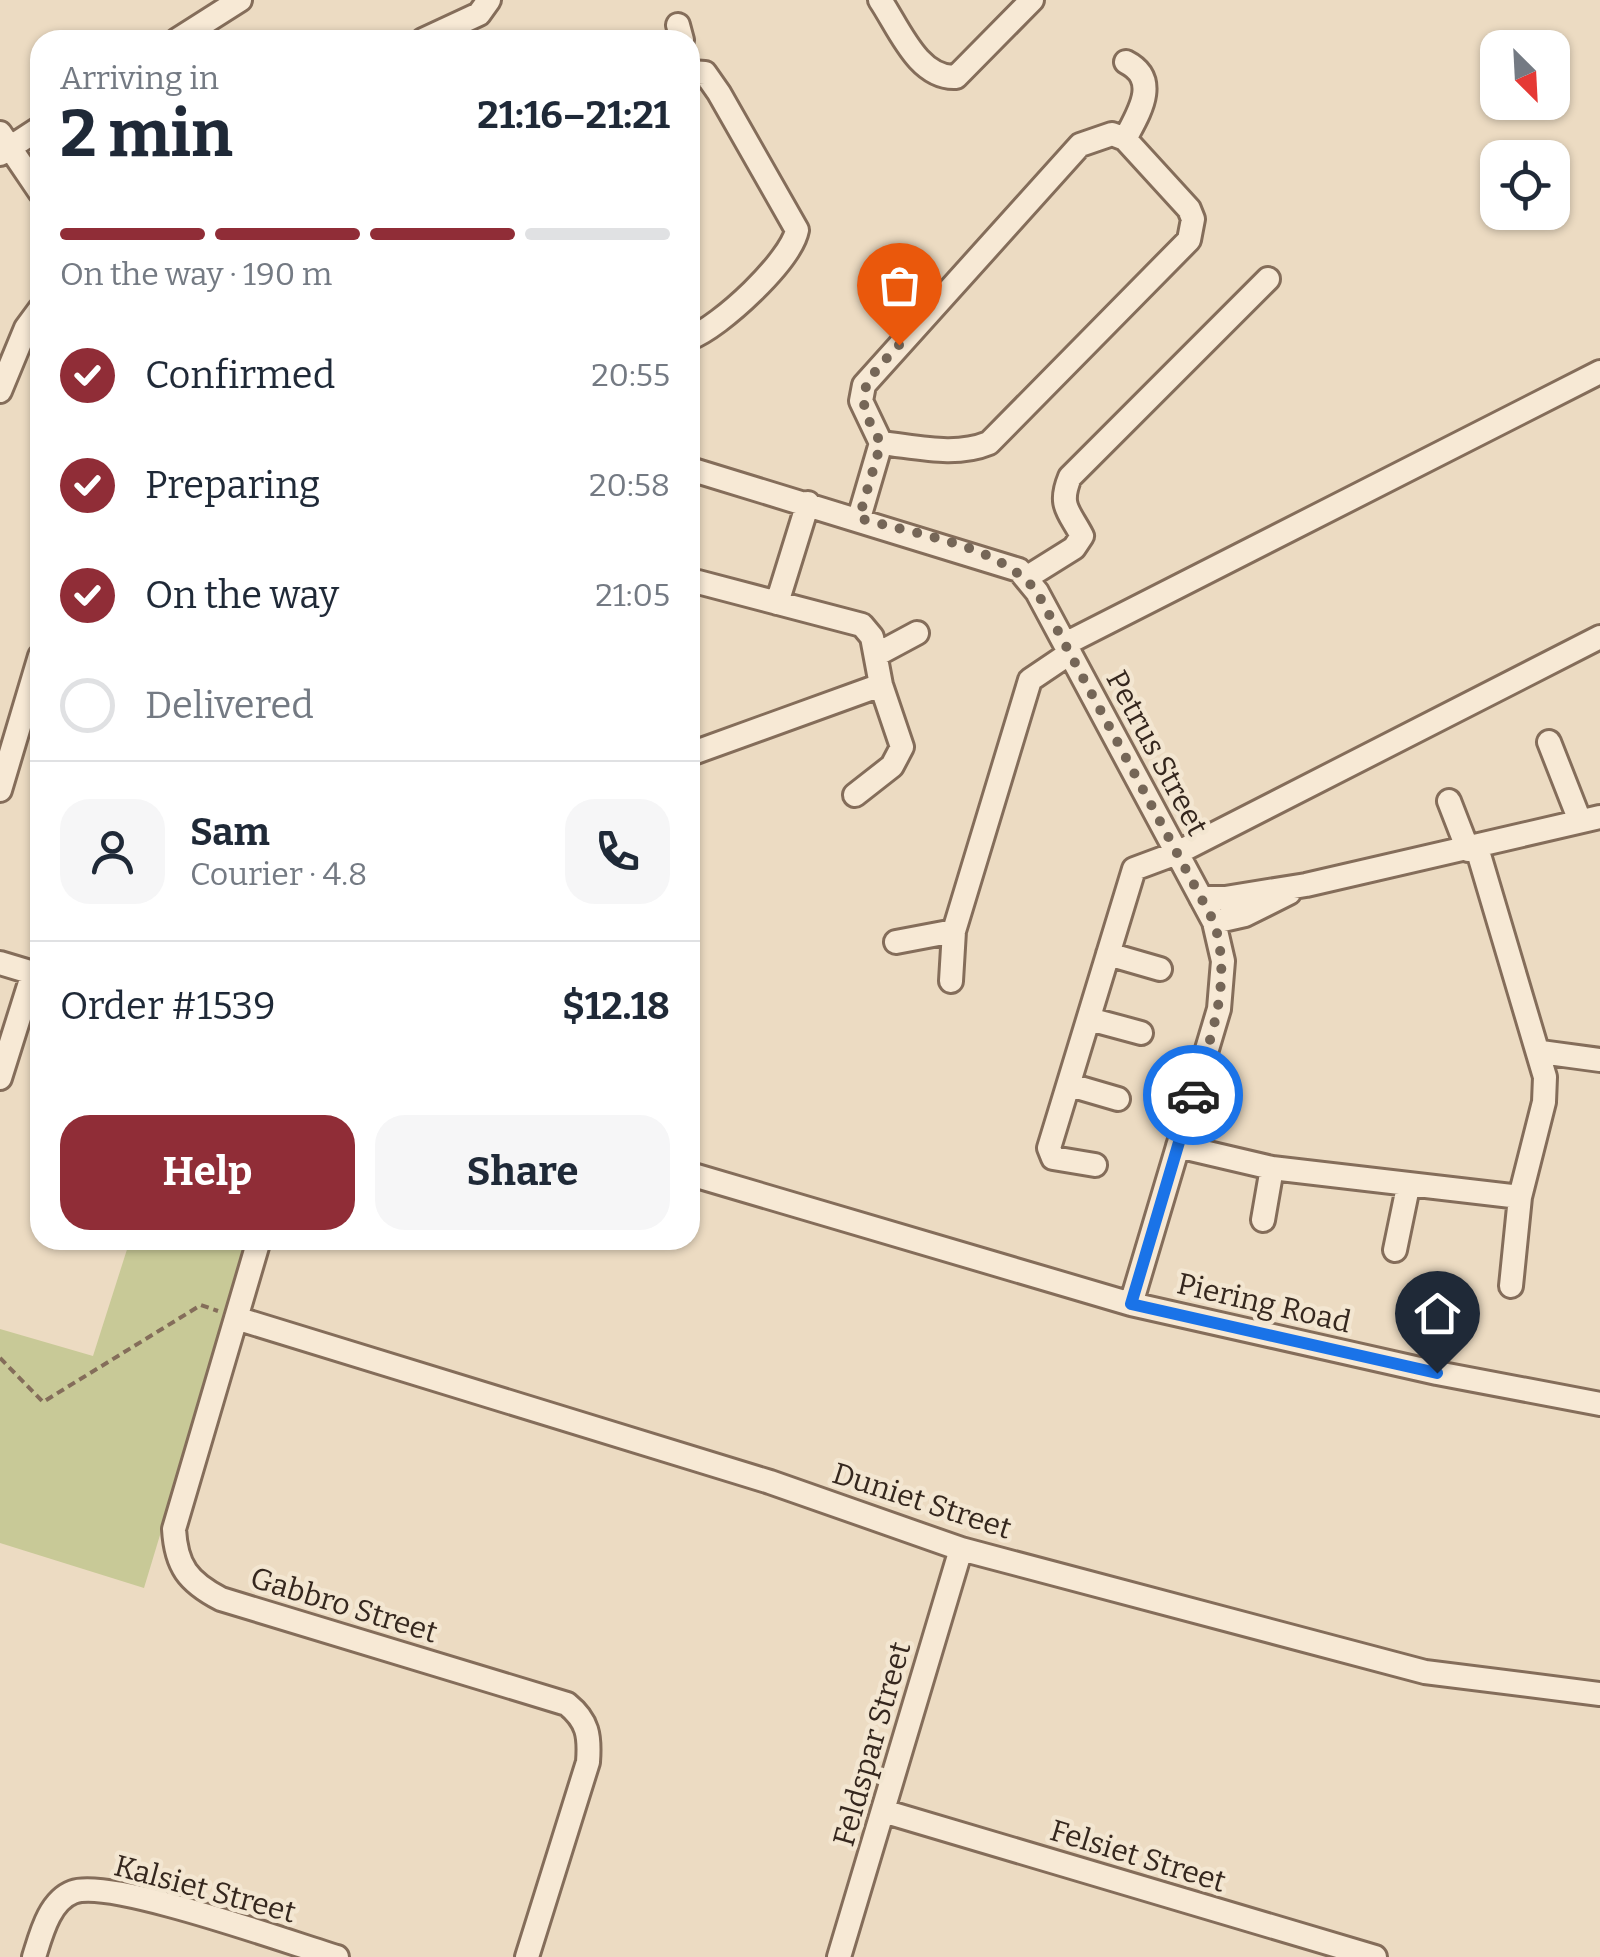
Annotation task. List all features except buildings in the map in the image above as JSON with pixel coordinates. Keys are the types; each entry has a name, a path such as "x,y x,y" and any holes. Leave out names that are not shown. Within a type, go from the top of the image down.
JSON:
{"street":[{"path":"192,30 240,0"},
{"path":"445,30 479,14 489,0"},
{"path":"880,0 924,67 940,78 956,78 1032,0"},
{"path":"1124,139 1146,92 1142,74 1126,62"},
{"path":"700,73 719,93 797,230 794,245 782,260 700,334"},
{"path":"30,133 3,145 30,179"},
{"path":"859,518 881,443 860,402 873,374 1080,145 1112,134 1124,139 1190,209 1194,220 1188,240 989,443 970,451 881,443"},
{"path":"700,472 989,557 1019,570 1026,578 1074,548 1082,536 1064,513 1062,498 1070,477 1268,279"},
{"path":"0,391 30,323"},
{"path":"951,981 954,931 1030,680 1068,649 1600,372"},
{"path":"777,604 808,503"},
{"name":"Petrus Street","path":"1026,578 1214,922 1221,945 1223,986 1131,1304"},
{"path":"700,583 862,626 872,637 881,685 902,747 892,766 855,796"},
{"path":"876,656 917,633"},
{"path":"1095,1166 1054,1158 1050,1153 1133,871 1177,853 1600,638"},
{"path":"700,751 881,685"},
{"path":"0,790 30,690"},
{"path":"1201,898 1306,885 1590,819 1549,742"},
{"path":"1449,801 1472,849 1542,1052 1544,1102 1520,1197 1511,1286"},
{"path":"1214,922 1244,915 1306,885"},
{"path":"896,942 954,931"},
{"path":"1108,954 1160,969"},
{"path":"0,964 30,972"},
{"path":"0,1078 30,991"},
{"path":"1090,1019 1141,1034"},
{"path":"1542,1052 1600,1060"},
{"path":"1070,1085 1118,1099"},
{"path":"1178,1146 1272,1168 1408,1187 1520,1197"},
{"path":"1263,1220 1272,1168"},
{"name":"Piering Road","path":"700,1177 1131,1304 1437,1373 1600,1404"},
{"path":"1395,1250 1408,1187"},
{"name":"Gabbro Street","path":"255,1250 174,1529 176,1554 183,1573 222,1600 567,1704 584,1718 590,1740 588,1762 527,1957"},
{"name":"Duniet Street","path":"236,1318 770,1482 960,1549 1435,1674 1600,1694"},
{"name":"Feldspar Street","path":"840,1957 960,1549"},
{"name":"Felsiet Street","path":"884,1811 1375,1957"},
{"name":"Kalsiet Street","path":"34,1957 49,1914 72,1892 88,1890 154,1903 338,1957"}],"path":[{"path":"0,1358 43,1402 202,1305 236,1318"}],"green space":[{"path":"127,1250 246,1250 144,1588 0,1543 0,1329 93,1356"}],"way so far":[{"path":"899,345 864,385 860,402 881,443 859,518 989,557 1019,570 1037,592 1214,922 1221,945 1223,986 1193,1095"}],"route":[{"path":"1193,1095 1131,1304 1437,1373"}]}
